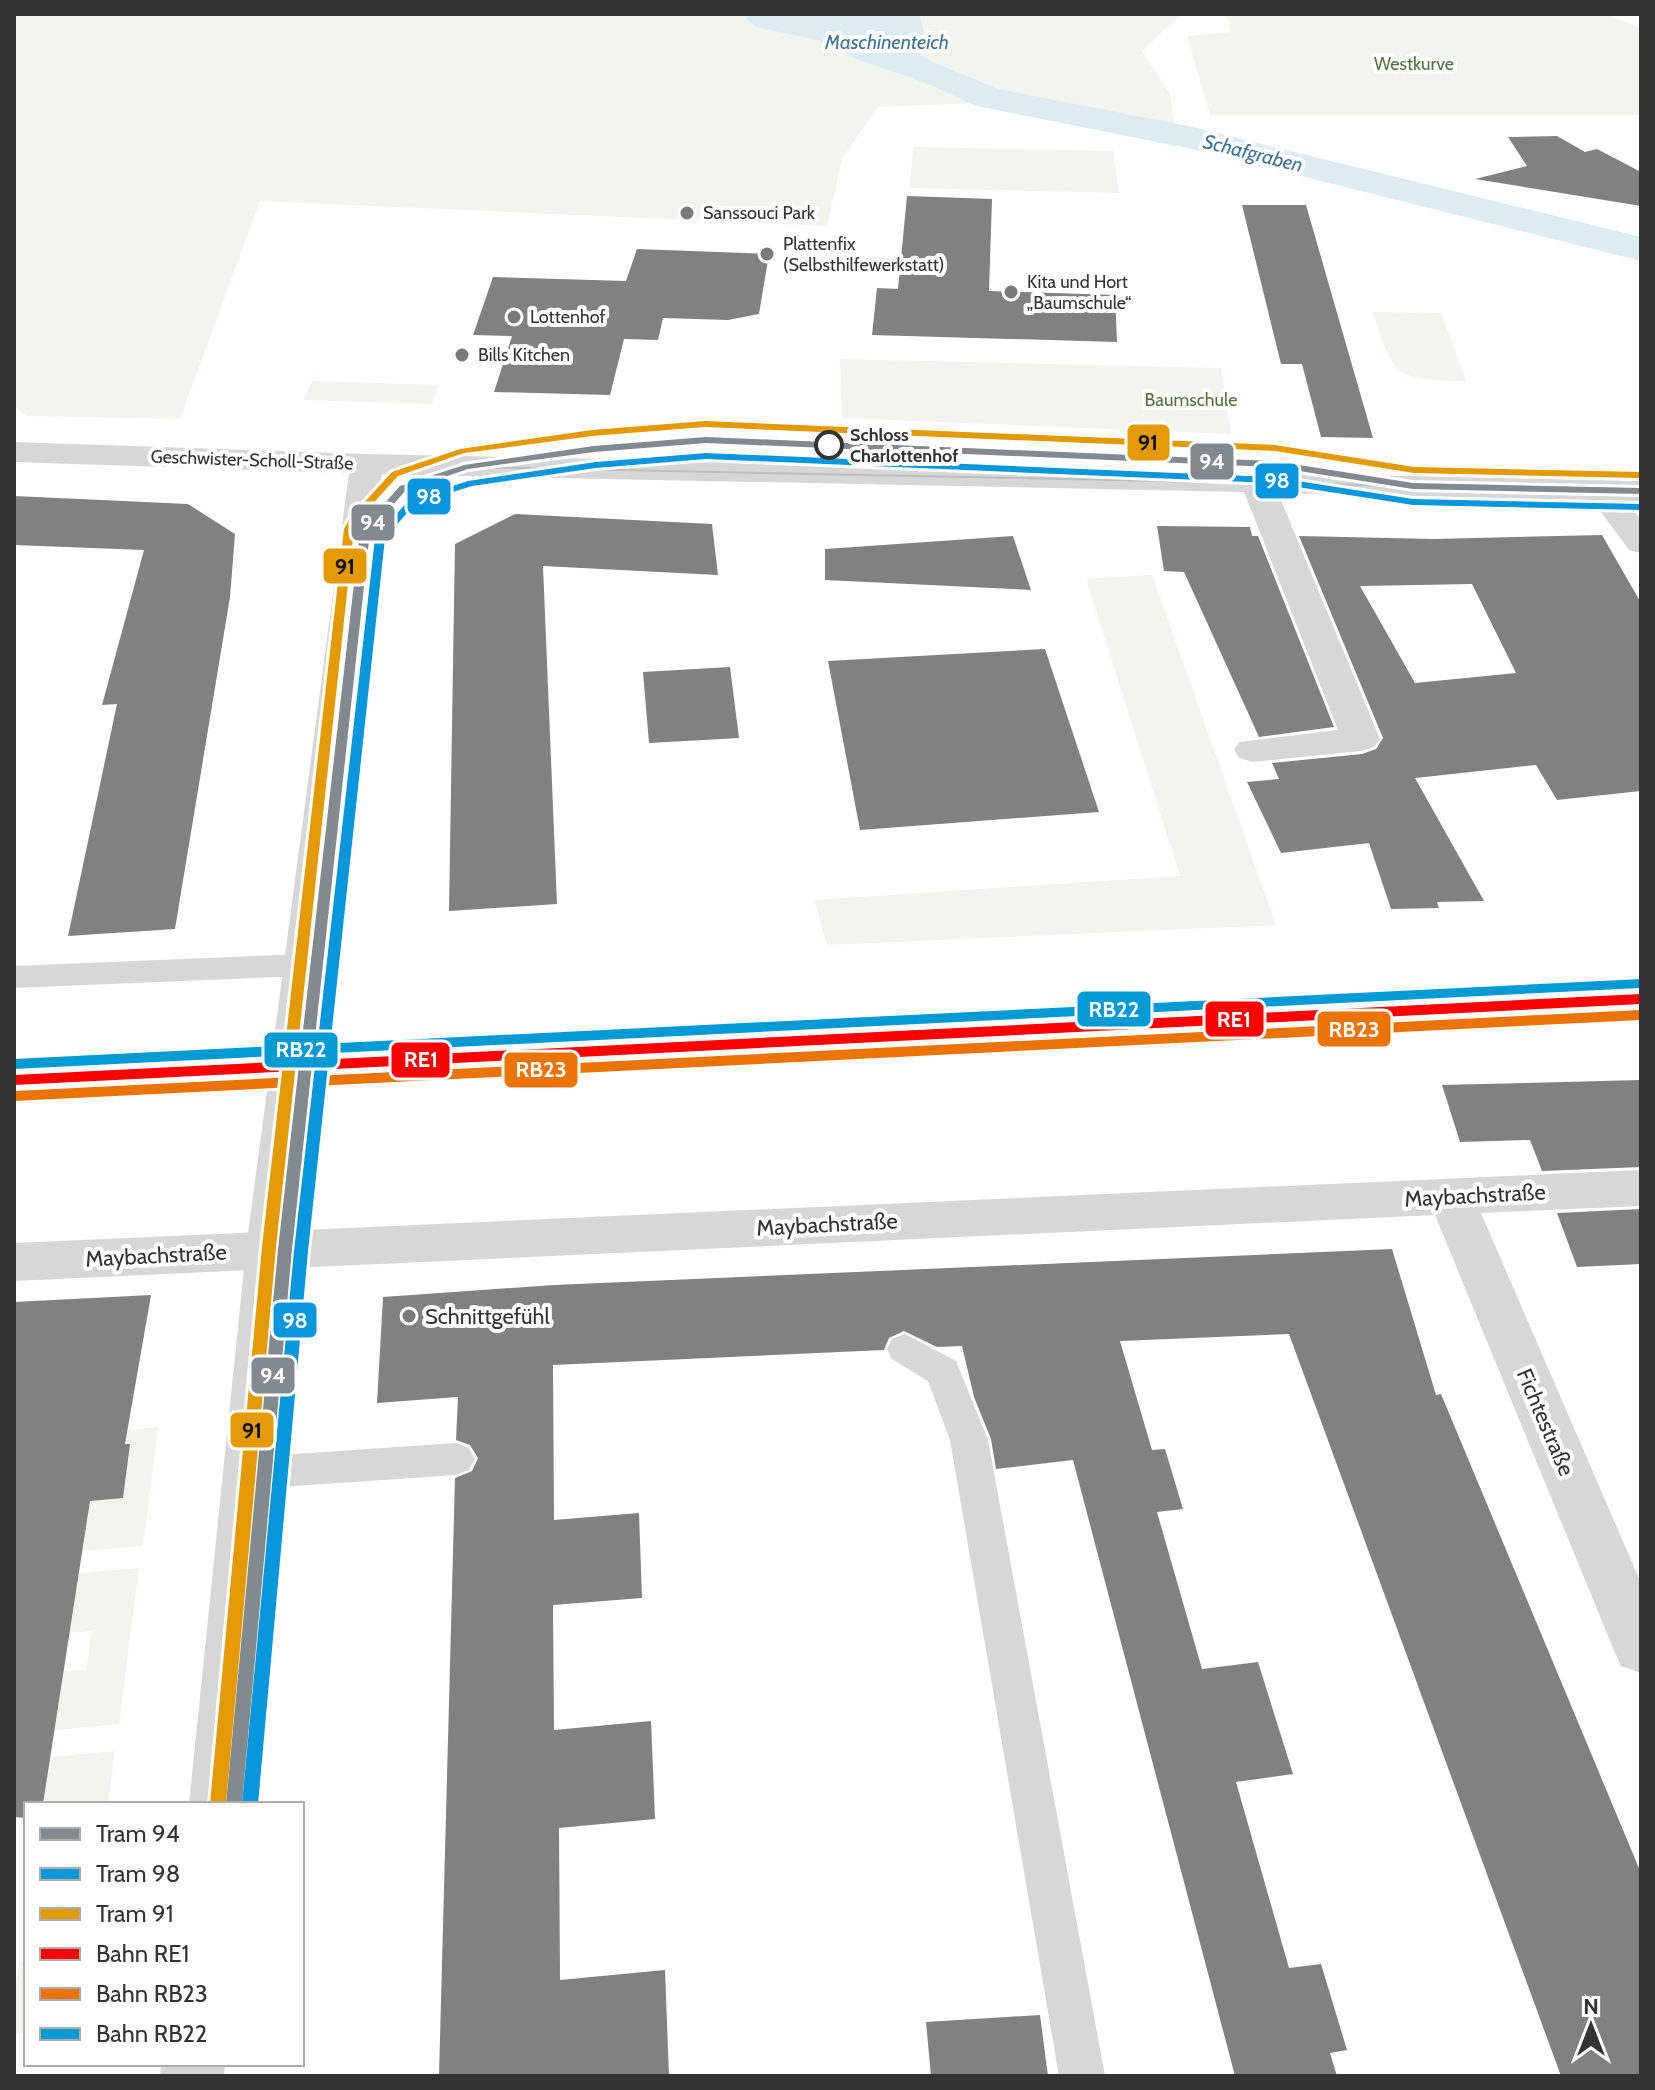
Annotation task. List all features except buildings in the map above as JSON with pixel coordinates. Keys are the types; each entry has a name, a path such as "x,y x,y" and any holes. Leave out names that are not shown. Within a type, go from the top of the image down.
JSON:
{"street":[{"name":"Geschwister-Scholl-Straße","path":"14,452 367,464 1641,491"},
{"path":"218,1802 270,1249 367,464"},
{"path":"1253,750 1361,739 1257,483"},
{"path":"1602,491 1641,543"},
{"name":"Maybachstraße","path":"14,1262 1641,1188"},
{"name":"Fichtestraße","path":"1451,1197 1641,1648"}],"lane":[{"path":"14,977 303,965"},
{"path":"905,1349 943,1372 969,1440 1082,2076"},
{"path":"249,1473 456,1459"}],"green space":[{"name":"Sanssouci Park","path":"14,14 1181,14 1142,51 1170,94 1177,147 977,103 878,107 842,159 827,226 260,201 180,419 27,416 14,406"},
{"name":"Westkurve","path":"1219,14 1605,14 1641,28 1641,115 1210,115 1187,36 1230,32 1228,18"},
{"path":"913,147 1113,151 1119,193 910,188"},
{"path":"1373,312 1441,313 1466,381 1424,379 1401,371 1386,350"},
{"name":"Baumschule","path":"840,359 1221,368 1231,434 842,418"},
{"path":"312,381 438,385 432,404 304,400"},
{"path":"1152,575 1276,925 827,945 814,900 1180,876 1086,579"},
{"path":"158,1427 143,1546 82,1551 90,1501 130,1444 126,1444 128,1430"},
{"path":"139,1568 119,1724 55,1730 64,1671 86,1670 92,1631 69,1633 78,1573"},
{"path":"115,1751 108,1802 44,1802 51,1757"},
{"path":"24,1961 24,2033 14,2034 14,1996 19,1962"}],"water":[{"name":"Maschinenteich","path":"750,14 919,14 924,32 914,51 989,98 940,88 856,59 822,41 756,27 746,19"}],"waterway":[{"name":"Schafgraben","path":"911,63 989,98 1193,138 1641,249"}],"tram line":[{"name":"91","path":"218,1802 269,1247 349,529 353,520 395,474 463,451 592,433 705,424 1275,448 1414,470 1641,475"},
{"name":"94","path":"234,1802 285,1249 365,531 403,488 467,467 594,449 706,440 1274,464 1413,486 1641,491"},
{"name":"98","path":"250,1802 301,1251 380,538 412,502 471,483 596,465 706,456 1272,480 1413,502 1641,507"},
{"path":"467,467 1413,486"}],"rail line":[{"name":"RB22","path":"14,1064 1640,983"},
{"name":"RE1","path":"14,1080 1641,999"},
{"name":"RB23","path":"15,1096 1641,1015"}],"place":[{"name":"Sanssouci Park","path":"687,213"},
{"name":"Plattenfix (Selbsthilfewerkstatt)","path":"767,254"},
{"name":"Kita und Hort „Baumschule“","path":"1011,292"},
{"name":"Lottenhof","path":"514,317"},
{"name":"Bills Kitchen","path":"462,355"},
{"name":"Schloss Charlottenhof","path":"829,445"},
{"name":"Schnittgefühl","path":"409,1316"}]}
